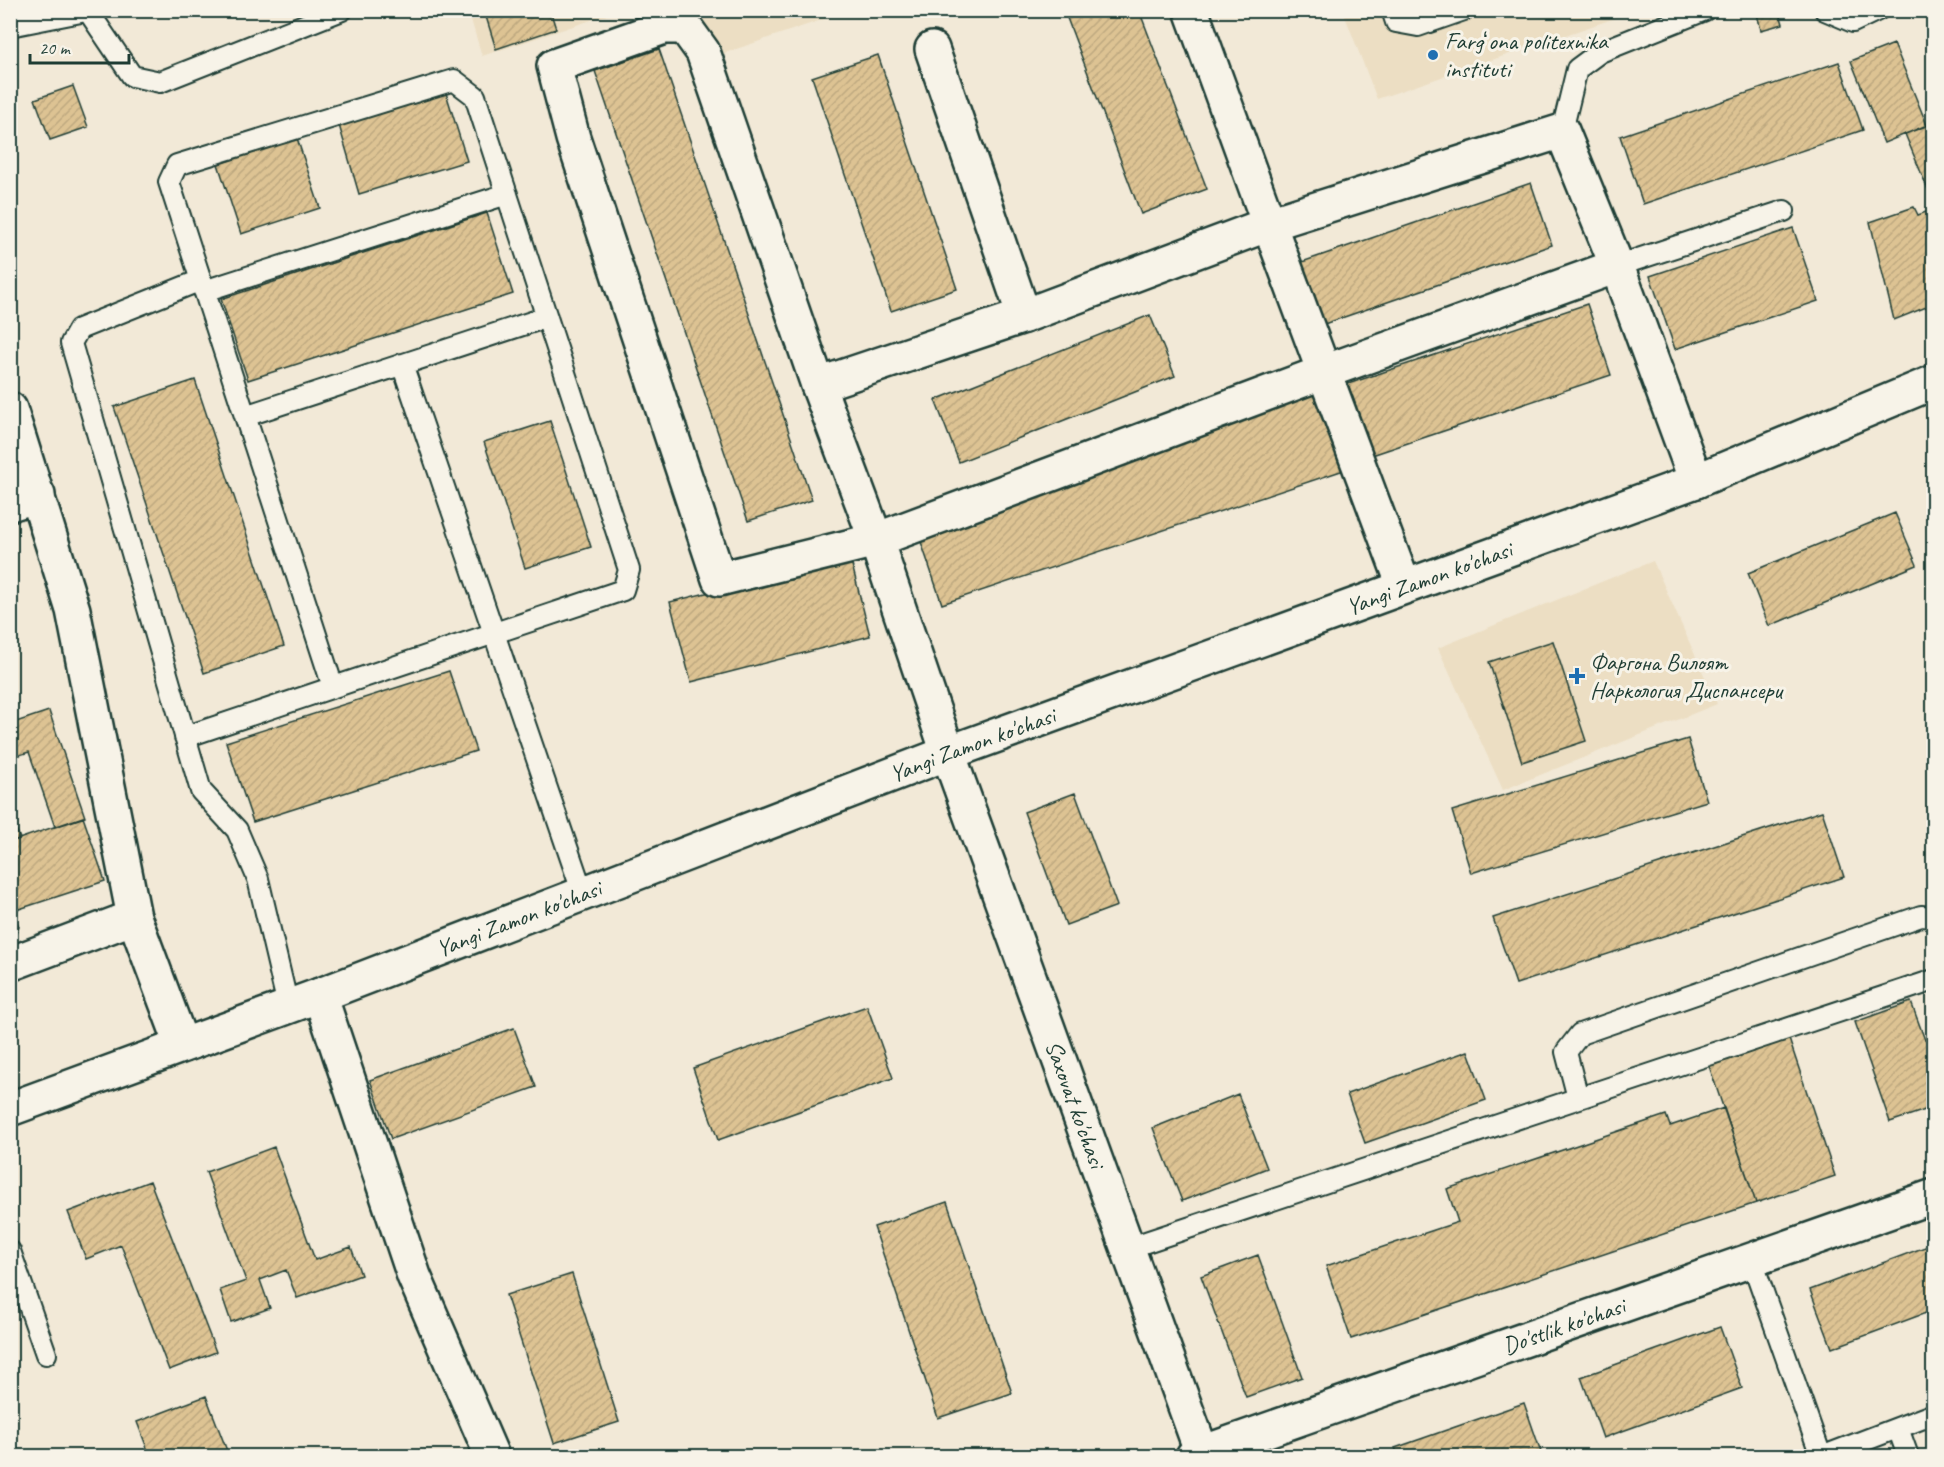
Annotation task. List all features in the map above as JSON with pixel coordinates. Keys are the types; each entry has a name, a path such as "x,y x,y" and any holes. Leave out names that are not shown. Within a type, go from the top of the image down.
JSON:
{"street":[{"path":"1191,10 1404,586"},
{"name":"Saxovat ko'chasi","path":"876,540 719,579 573,138 554,66 664,27 685,27 703,52 818,385 876,540 948,753 1128,1248 1199,1456"},
{"path":"933,49 1024,316"},
{"path":"818,385 1024,316 1269,224 1562,131 1617,266 1696,481"},
{"path":"876,540 1324,372 1617,266"},
{"name":"Yangi Zamon ko'chasi","path":"10,1109 320,995 948,753 1696,481 1934,382"},
{"path":"10,409 24,500 73,610 134,917 182,1045"},
{"path":"10,964 134,917"},
{"path":"320,995 414,1276 492,1456"},
{"name":"Do'stlik ko'chasi","path":"1199,1456 1934,1196"}],"lane":[{"path":"10,26 90,11 132,76 160,82 342,10"},
{"path":"1392,10 1396,22 1418,26 1464,10"},
{"path":"1562,131 1577,69 1600,52 1705,10"},
{"path":"1825,10 1852,21 1878,10"},
{"path":"185,737 623,590 629,570 475,96 454,80 177,165 169,182 333,687"},
{"path":"288,1006 258,879 237,830 201,791 71,343 79,329 203,286 507,194"},
{"path":"1617,266 1784,211"},
{"path":"245,416 547,317"},
{"path":"402,364 583,894"},
{"path":"1578,1098 1566,1052 1580,1034 1921,916 1934,917"},
{"path":"1128,1248 1934,980"},
{"path":"10,1251 46,1354"},
{"path":"1752,1261 1822,1456 1934,1414"},
{"path":"1898,1428 1908,1456"}],"shaded area":[{"path":"468,10 619,11 482,56"},
{"path":"671,11 848,11 692,64"},
{"name":"Fargʻona politexnika instituti","path":"1343,11 1636,11 1377,99"},
{"name":"Фаргона Вилоят Наркология Диспансери","path":"1653,561 1717,704 1503,790 1438,648"}],"building":[{"path":"484,10 550,10 556,29 496,49"},
{"path":"1064,10 1139,10 1207,189 1141,214"},
{"path":"1756,10 1779,10 1783,24 1761,30"},
{"path":"1894,44 1927,125 1884,143 1851,61"},
{"path":"659,49 812,500 748,521 595,71"},
{"path":"878,55 957,289 891,311 812,77"},
{"path":"1839,62 1863,130 1643,204 1620,136"},
{"path":"73,86 88,127 50,140 35,99"},
{"path":"446,93 467,161 359,194 339,125"},
{"path":"1934,123 1934,204 1905,134"},
{"path":"297,138 320,208 241,234 218,164"},
{"path":"1531,183 1552,245 1324,324 1302,262"},
{"path":"1914,207 1918,215 1934,209 1934,304 1894,320 1870,222"},
{"path":"487,213 513,294 248,380 221,299"},
{"path":"1793,228 1818,301 1675,349 1650,276"},
{"path":"1587,304 1611,375 1372,455 1348,384"},
{"path":"1150,315 1175,376 959,462 935,400"},
{"path":"195,380 284,646 204,673 114,407"},
{"path":"1323,389 1350,468 942,604 916,527"},
{"path":"550,421 591,547 525,568 484,442"},
{"path":"1895,513 1917,565 1769,626 1748,573"},
{"path":"850,557 870,636 691,682 670,602"},
{"path":"1553,641 1586,741 1522,762 1489,662"},
{"path":"449,671 476,751 253,822 226,742"},
{"path":"49,711 85,817 55,827 29,752 10,758 10,724"},
{"path":"1688,739 1707,801 1471,873 1452,811"},
{"path":"1075,793 1117,906 1066,925 1024,812"},
{"path":"1822,811 1844,877 1516,984 1493,918"},
{"path":"10,812 20,839 10,842"},
{"path":"83,817 105,881 13,911 10,903 10,842"},
{"path":"10,903 19,927 14,937 10,939"},
{"path":"1911,1002 1925,1040 1934,1037 1934,1107 1890,1122 1855,1022"},
{"path":"867,1006 893,1078 718,1140 693,1068"},
{"path":"514,1028 536,1087 391,1139 370,1080"},
{"path":"1789,1039 1835,1176 1756,1203 1709,1066"},
{"path":"1468,1051 1486,1100 1365,1143 1347,1094"},
{"path":"1238,1094 1267,1168 1182,1201 1153,1128"},
{"path":"1724,1108 1756,1203 1351,1339 1326,1266 1458,1222 1447,1189 1666,1115 1670,1126"},
{"path":"274,1147 315,1260 351,1247 361,1275 297,1298 286,1270 260,1280 270,1308 231,1322 220,1290 246,1281 206,1172"},
{"path":"150,1181 216,1352 169,1370 121,1245 86,1259 68,1212"},
{"path":"947,1202 1012,1393 938,1418 874,1227"},
{"path":"1933,1244 1934,1310 1832,1348 1810,1290"},
{"path":"1258,1255 1302,1377 1246,1397 1201,1276"},
{"path":"572,1274 619,1422 554,1443 506,1295"},
{"path":"1720,1327 1742,1388 1603,1438 1581,1377"},
{"path":"206,1396 229,1456 150,1456 137,1422"},
{"path":"1524,1403 1541,1452 1528,1456 1399,1456 1395,1448"}],"place":[{"name":"Fargʻona politexnika instituti","path":"1433,55"},
{"name":"Фаргона Вилоят Наркология Диспансери","path":"1577,676"}]}
